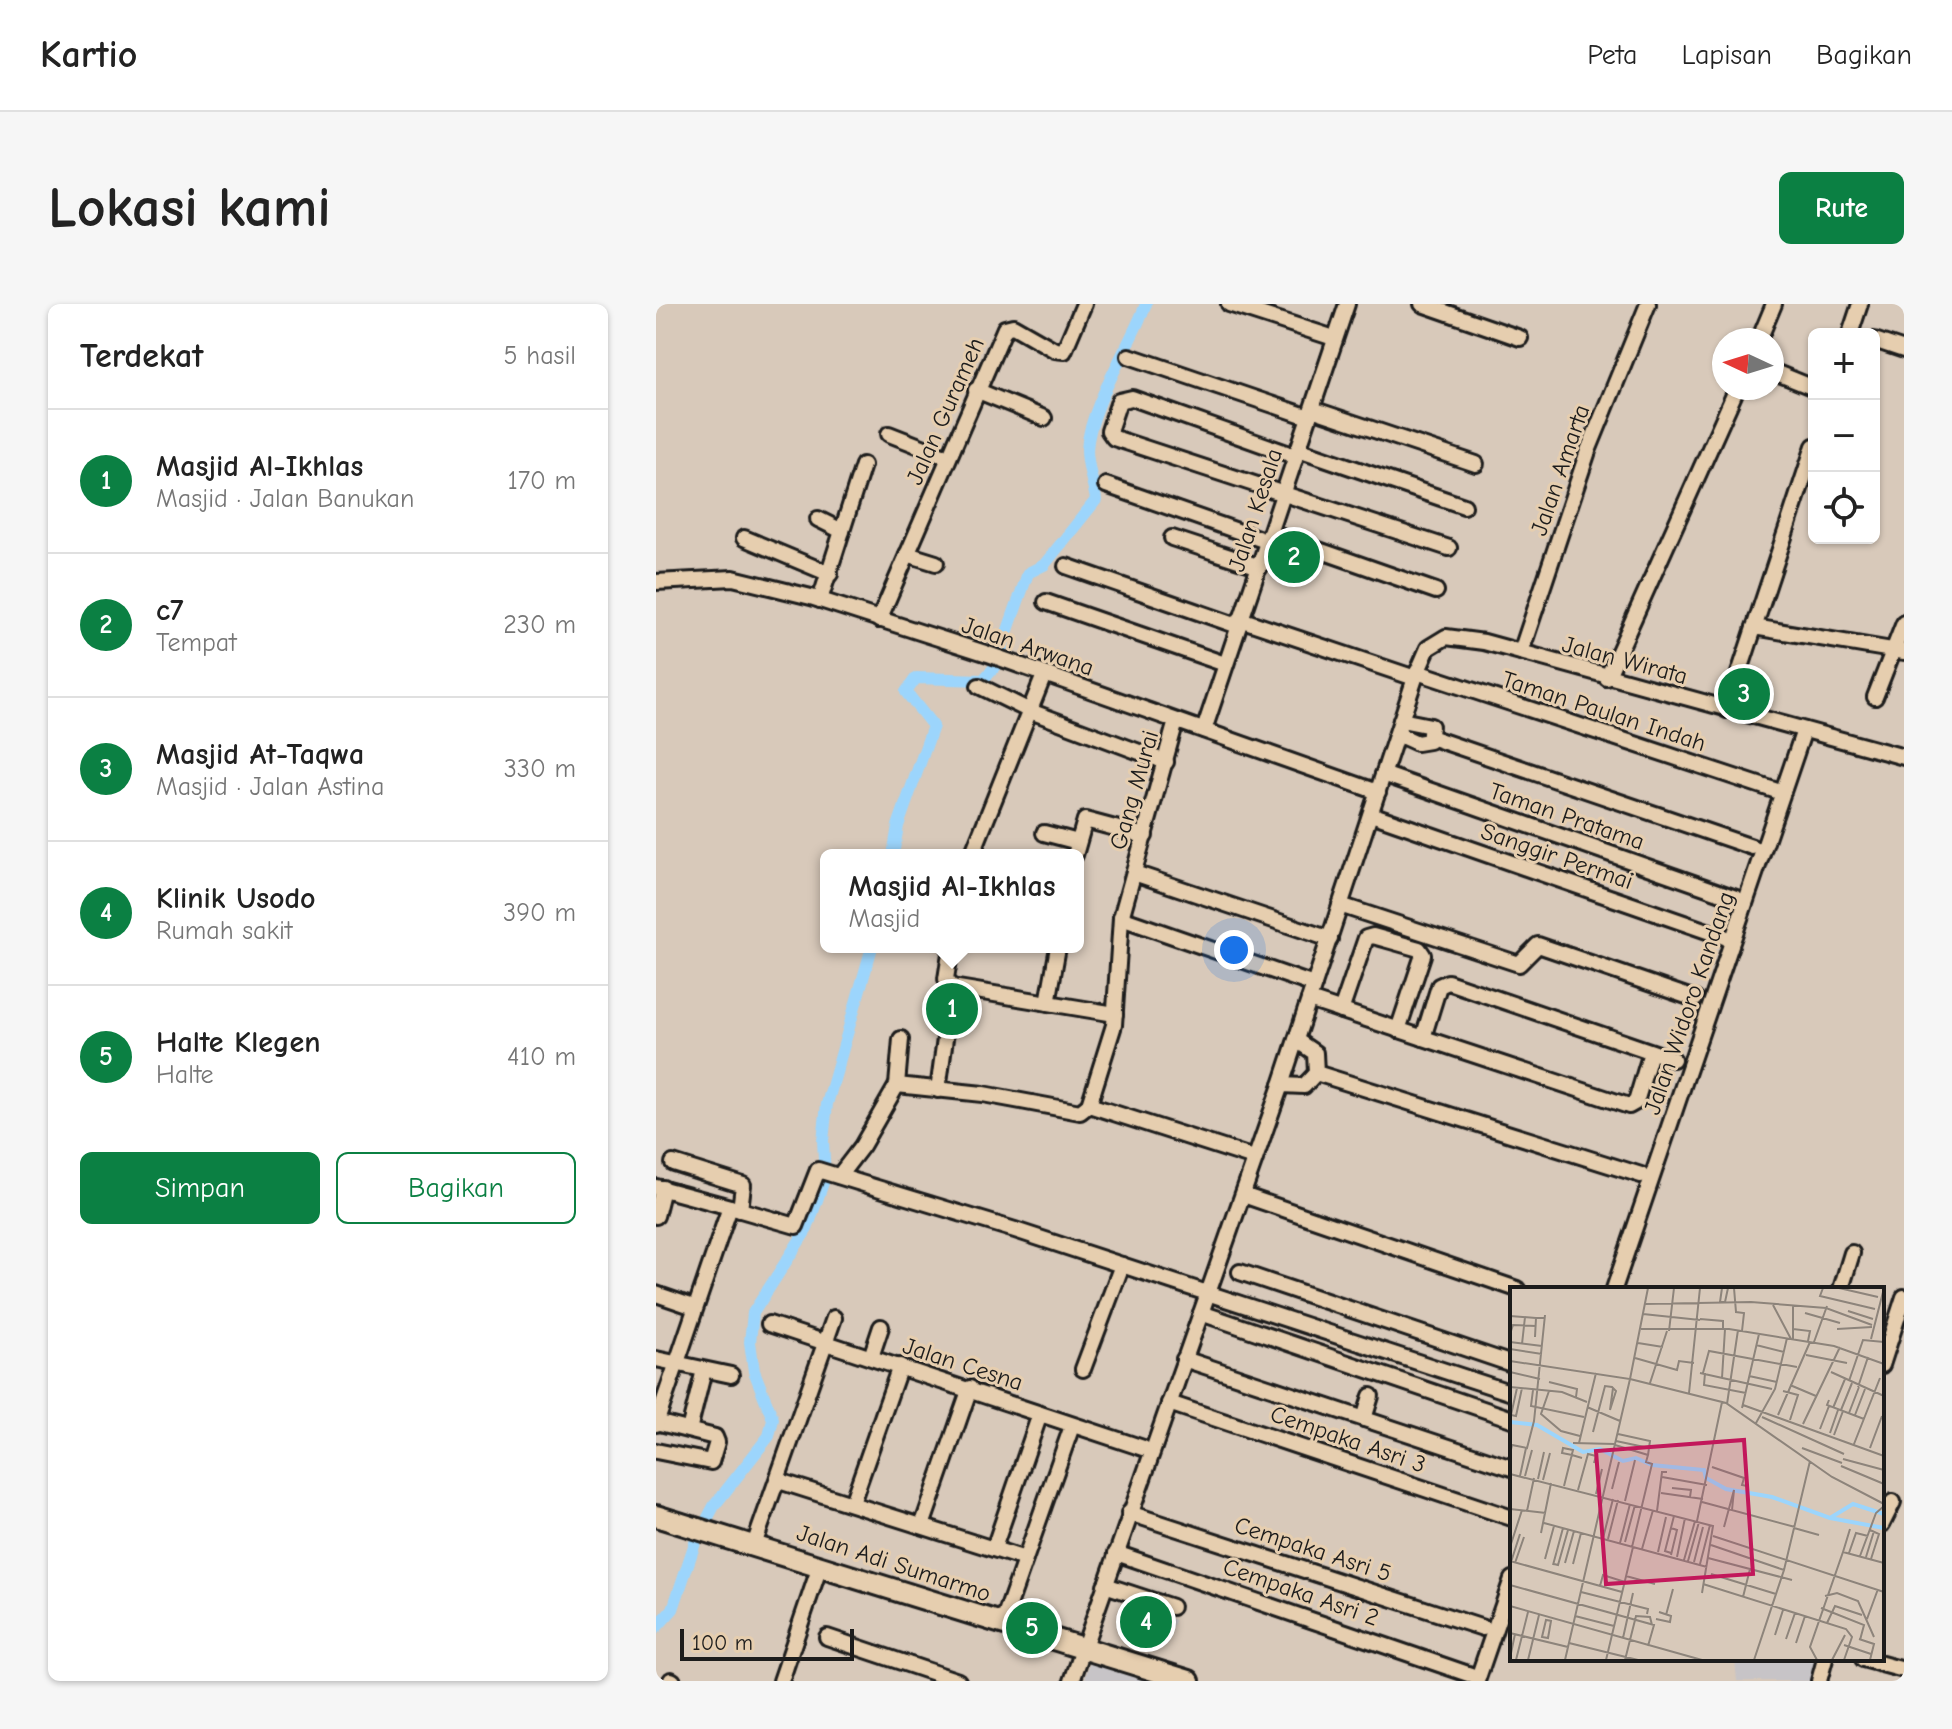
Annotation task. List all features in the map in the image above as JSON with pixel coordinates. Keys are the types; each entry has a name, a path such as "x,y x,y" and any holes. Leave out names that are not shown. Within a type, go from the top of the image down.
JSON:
{"main road":[{"name":"Jalan Adi Sumarmo","path":"656,1516 1189,1681"}],"street":[{"name":"Jalan Gurameh","path":"879,620 1005,328 1013,326 1064,351 1084,304"},
{"path":"1229,304 1334,338"},
{"name":"Jalan Kesala","path":"1204,730 1347,304"},
{"path":"1422,304 1520,338"},
{"name":"Jalan Amarta","path":"1521,652 1588,451 1648,304"},
{"path":"1764,328 1774,304"},
{"path":"1854,328 1860,304"},
{"path":"1880,342 1904,350"},
{"path":"1129,356 1476,464"},
{"path":"1784,376 1808,386"},
{"path":"976,390 1044,418"},
{"path":"1449,548 1114,438 1109,426 1119,401 1132,398 1464,506"},
{"path":"1607,678 1732,400"},
{"path":"889,434 948,457"},
{"path":"1727,710 1808,464"},
{"path":"820,600 863,465"},
{"path":"1106,485 1436,591"},
{"path":"818,519 842,531"},
{"path":"744,538 830,574"},
{"path":"1172,538 1260,567"},
{"path":"907,554 936,563"},
{"name":"Taman Paulan Indah","path":"1066,566 1777,791"},
{"name":"Jalan Arwana","path":"656,582 733,578 820,600 988,654 1378,792"},
{"path":"1046,602 1225,664"},
{"path":"1875,697 1899,650 1904,623"},
{"path":"1754,627 1899,650"},
{"name":"Jalan Wirata","path":"1072,1681 1129,1513 1216,1275 1416,675 1428,648 1446,637 1521,652 1904,757"},
{"path":"974,849 1044,675"},
{"path":"979,686 1030,711 1166,762"},
{"name":"Gang Murai","path":"1089,1105 1109,1046 1115,1014 1121,918 1176,721"},
{"path":"1399,727 1424,744 1430,737 1752,847"},
{"name":"Jalan Widoro Kandang","path":"1615,1287 1804,730"},
{"name":"Taman Pratama","path":"1383,774 1736,898"},
{"name":"Sanggir Permai","path":"1371,814 1730,939"},
{"path":"1044,833 1076,849 1082,824 1089,820 1145,836"},
{"path":"1140,875 1330,939"},
{"path":"1340,905 1519,964 1538,945 1695,999"},
{"path":"1121,918 1312,993 1341,1011 1629,1106 1636,1102 1651,1052"},
{"path":"1341,1011 1366,938 1373,936 1419,949 1423,955 1398,1030"},
{"path":"950,953 946,979 952,987 1115,1014"},
{"path":"1048,1003 1057,953"},
{"path":"1423,1038 1439,986 1448,982 1673,1059"},
{"path":"938,1090 952,987"},
{"path":"837,1175 862,1146 897,1085 901,1039"},
{"path":"1281,1085 1304,1086 1316,1073 1315,1053 1296,1040"},
{"path":"1316,1073 1641,1175"},
{"path":"897,1085 983,1094 1063,1111 1080,1112 1089,1105 1254,1158"},
{"path":"656,1451 713,1461 717,1438 656,1423 694,1307 743,1185 673,1163"},
{"path":"656,1216 660,1188 796,1226 818,1170 1208,1292 1510,1392"},
{"path":"1243,1195 1511,1287"},
{"path":"1842,1287 1852,1253"},
{"path":"1222,1255 1240,1272 1510,1363"},
{"path":"1083,1369 1122,1265"},
{"path":"1216,1275 1240,1272"},
{"path":"656,1294 694,1307"},
{"path":"1884,1359 1904,1297"},
{"path":"1201,1313 1510,1418"},
{"path":"754,1545 834,1318"},
{"name":"Jalan Cesna","path":"769,1324 970,1388 1072,1426 1143,1448"},
{"path":"871,1357 881,1327"},
{"path":"656,1359 731,1375"},
{"path":"1184,1359 1510,1467"},
{"path":"852,1503 900,1366"},
{"path":"689,1430 704,1370"},
{"path":"922,1526 970,1388"},
{"path":"1364,1419 1371,1396"},
{"name":"Cempaka Asri 3","path":"1169,1403 1510,1517"},
{"path":"994,1548 1040,1414"},
{"path":"1002,1625 1072,1426"},
{"path":"779,1481 1025,1559"},
{"path":"1884,1520 1893,1502"},
{"name":"Cempaka Asri 5","path":"1129,1513 1483,1628"},
{"name":"Cempaka Asri 2","path":"1116,1553 1474,1678"},
{"path":"781,1681 820,1566"},
{"path":"1474,1678 1510,1584"},
{"path":"1105,1585 1172,1607"},
{"path":"827,1637 958,1681"},
{"path":"1819,1681 1824,1661"},
{"path":"1870,1661 1904,1670"}],"shaded area":[{"path":"1124,1604 1175,1620 1169,1639 1118,1623"},
{"path":"1092,1657 1168,1681 1084,1681"},
{"path":"1735,1661 1818,1661 1813,1681 1737,1681"}],"waterway":[{"path":"894,849 898,826 933,726 906,692 916,678 983,680 995,667 1028,573 1044,565 1096,500 1087,456 1089,433 1102,396 1146,304"},
{"path":"656,1628 673,1609 696,1540 714,1506 769,1436 773,1419 754,1371 750,1342 753,1313 807,1229 825,1177 823,1141 827,1104 870,953"}],"place":[{"name":"c7","path":"1294,557"},
{"name":"Masjid At-Taqwa","path":"1744,694"},
{"name":"Masjid Al-Ikhlas","path":"952,1009"},
{"name":"Klinik Usodo","path":"1146,1622"},
{"name":"Halte Klegen","path":"1032,1628"}]}
